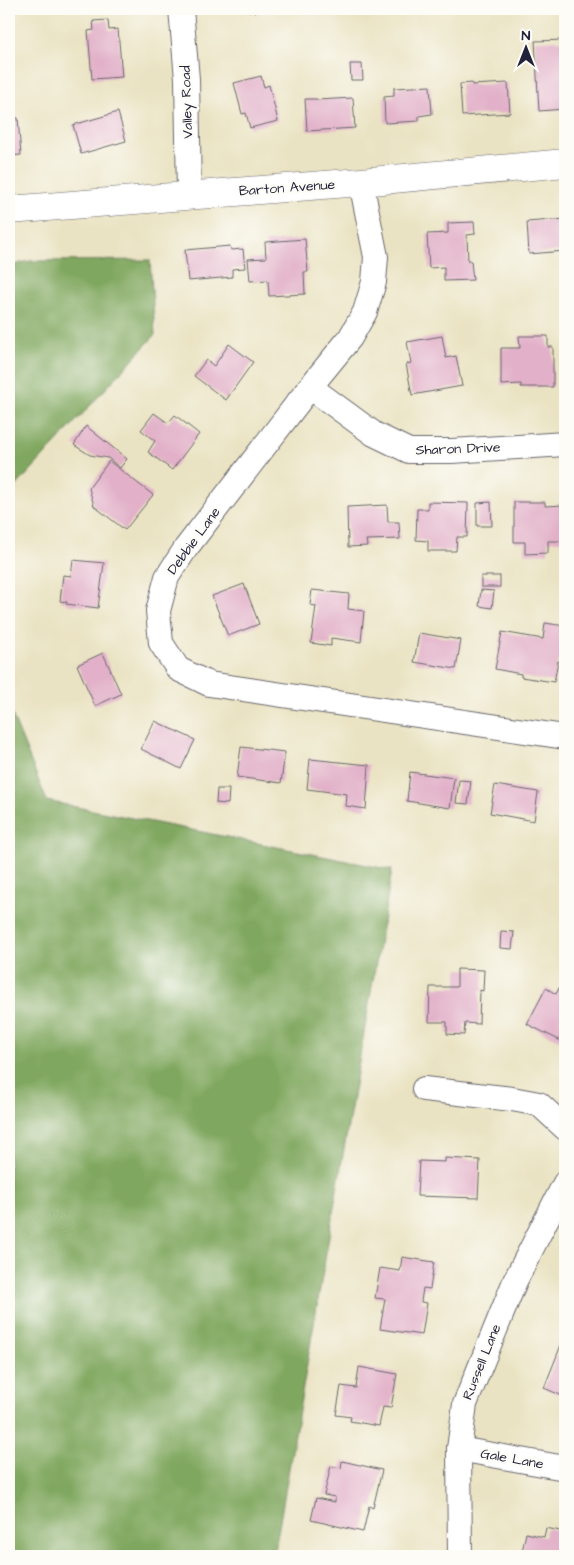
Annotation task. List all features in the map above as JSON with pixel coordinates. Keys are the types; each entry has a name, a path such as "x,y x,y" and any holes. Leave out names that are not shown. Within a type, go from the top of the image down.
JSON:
{"street":[{"name":"Valley Road","path":"181,9 187,79 189,195"},
{"name":"Barton Avenue","path":"9,210 361,182 565,163"},
{"name":"Debbie Lane","path":"361,182 376,257 374,282 365,312 350,338 186,548 167,577 158,611 161,643 178,669 209,684 565,736"},
{"name":"Sharon Drive","path":"310,387 374,434 409,451 452,451 565,444"},
{"path":"424,1089 539,1104 565,1128"},
{"name":"Russell Lane","path":"460,1556 459,1450 465,1404 515,1281 565,1183"},
{"name":"Gale Lane","path":"459,1450 565,1468"}],"green space":[{"path":"150,260 155,335 9,494 9,266 30,261"},
{"path":"9,707 47,801 392,870 274,1556 9,1556"}],"building":[{"path":"238,9 256,9 255,12"},
{"path":"108,20 109,30 118,29 122,77 92,79 88,31 94,30 93,21"},
{"path":"565,40 565,109 539,111 535,41"},
{"path":"350,64 362,64 363,80 351,80"},
{"path":"261,76 264,87 269,85 278,121 250,128 246,113 242,114 234,83"},
{"path":"472,83 472,85 508,83 510,113 462,116 460,84"},
{"path":"430,86 432,114 419,116 419,121 385,123 384,97 394,96 394,88"},
{"path":"353,98 355,128 307,131 305,99"},
{"path":"118,112 126,141 81,154 73,125"},
{"path":"9,118 18,118 21,155 9,156"},
{"path":"565,219 565,251 529,254 527,222"},
{"path":"474,222 475,234 467,235 468,261 471,261 473,280 444,281 444,267 429,268 427,234 448,233 448,223"},
{"path":"305,239 308,272 304,272 305,294 269,296 268,280 250,281 248,259 266,258 265,242"},
{"path":"230,246 231,250 243,249 245,268 232,269 232,277 188,281 185,250"},
{"path":"442,336 446,358 456,356 462,386 412,395 406,364 411,363 407,342"},
{"path":"519,336 548,336 548,347 553,347 553,387 521,387 521,384 501,385 501,348 520,348"},
{"path":"229,344 253,362 226,400 194,376 206,360 214,366"},
{"path":"154,413 168,423 175,415 199,434 172,470 148,452 155,441 141,430"},
{"path":"86,426 127,459 120,468 108,458 90,455 74,445"},
{"path":"109,461 153,495 125,530 94,506 89,488"},
{"path":"428,502 468,503 467,537 457,537 456,551 428,551 428,541 416,540 417,509 428,509"},
{"path":"491,502 492,526 477,526 477,503"},
{"path":"514,502 545,502 545,506 565,505 565,541 548,541 548,553 525,554 525,542 514,542"},
{"path":"387,505 388,522 399,522 400,539 366,540 367,546 348,547 347,507"},
{"path":"73,560 104,563 98,608 66,604 67,602 60,601 63,575 71,576"},
{"path":"481,576 500,576 500,587 481,587"},
{"path":"244,584 259,624 228,636 212,596"},
{"path":"312,590 349,594 348,609 364,611 361,642 331,638 331,646 311,643 316,606 310,605"},
{"path":"481,590 494,591 492,608 479,606"},
{"path":"545,623 565,626 562,662 558,661 554,682 521,677 521,674 495,669 502,632 543,639"},
{"path":"419,633 461,640 456,669 414,662"},
{"path":"103,653 121,694 95,706 77,665"},
{"path":"155,721 195,740 181,769 141,749"},
{"path":"241,747 285,752 281,783 237,777"},
{"path":"310,759 369,765 366,809 346,806 347,794 307,789"},
{"path":"410,772 454,778 450,808 407,801"},
{"path":"459,780 471,781 468,804 456,803"},
{"path":"495,785 538,792 534,821 490,813"},
{"path":"217,789 229,789 228,804 216,803"},
{"path":"501,931 514,932 512,949 500,948"},
{"path":"457,969 484,970 483,991 480,990 479,1024 465,1023 464,1035 447,1034 447,1022 429,1022 430,987 457,987"},
{"path":"563,981 565,982 565,1043 527,1024 546,988 556,994"},
{"path":"445,1158 480,1160 478,1198 417,1196 419,1161 445,1162"},
{"path":"402,1257 434,1262 430,1289 423,1288 421,1302 427,1303 422,1335 380,1329 385,1299 375,1298 380,1268 400,1271"},
{"path":"565,1335 565,1397 544,1388"},
{"path":"359,1367 397,1374 391,1408 383,1407 379,1426 350,1421 351,1417 336,1415 341,1386 356,1388"},
{"path":"342,1461 382,1470 373,1508 369,1506 363,1532 311,1520 316,1498 335,1502 335,1497 324,1495 331,1466 341,1468"},
{"path":"546,1528 565,1532 565,1556 521,1556 526,1533 544,1537"}]}
